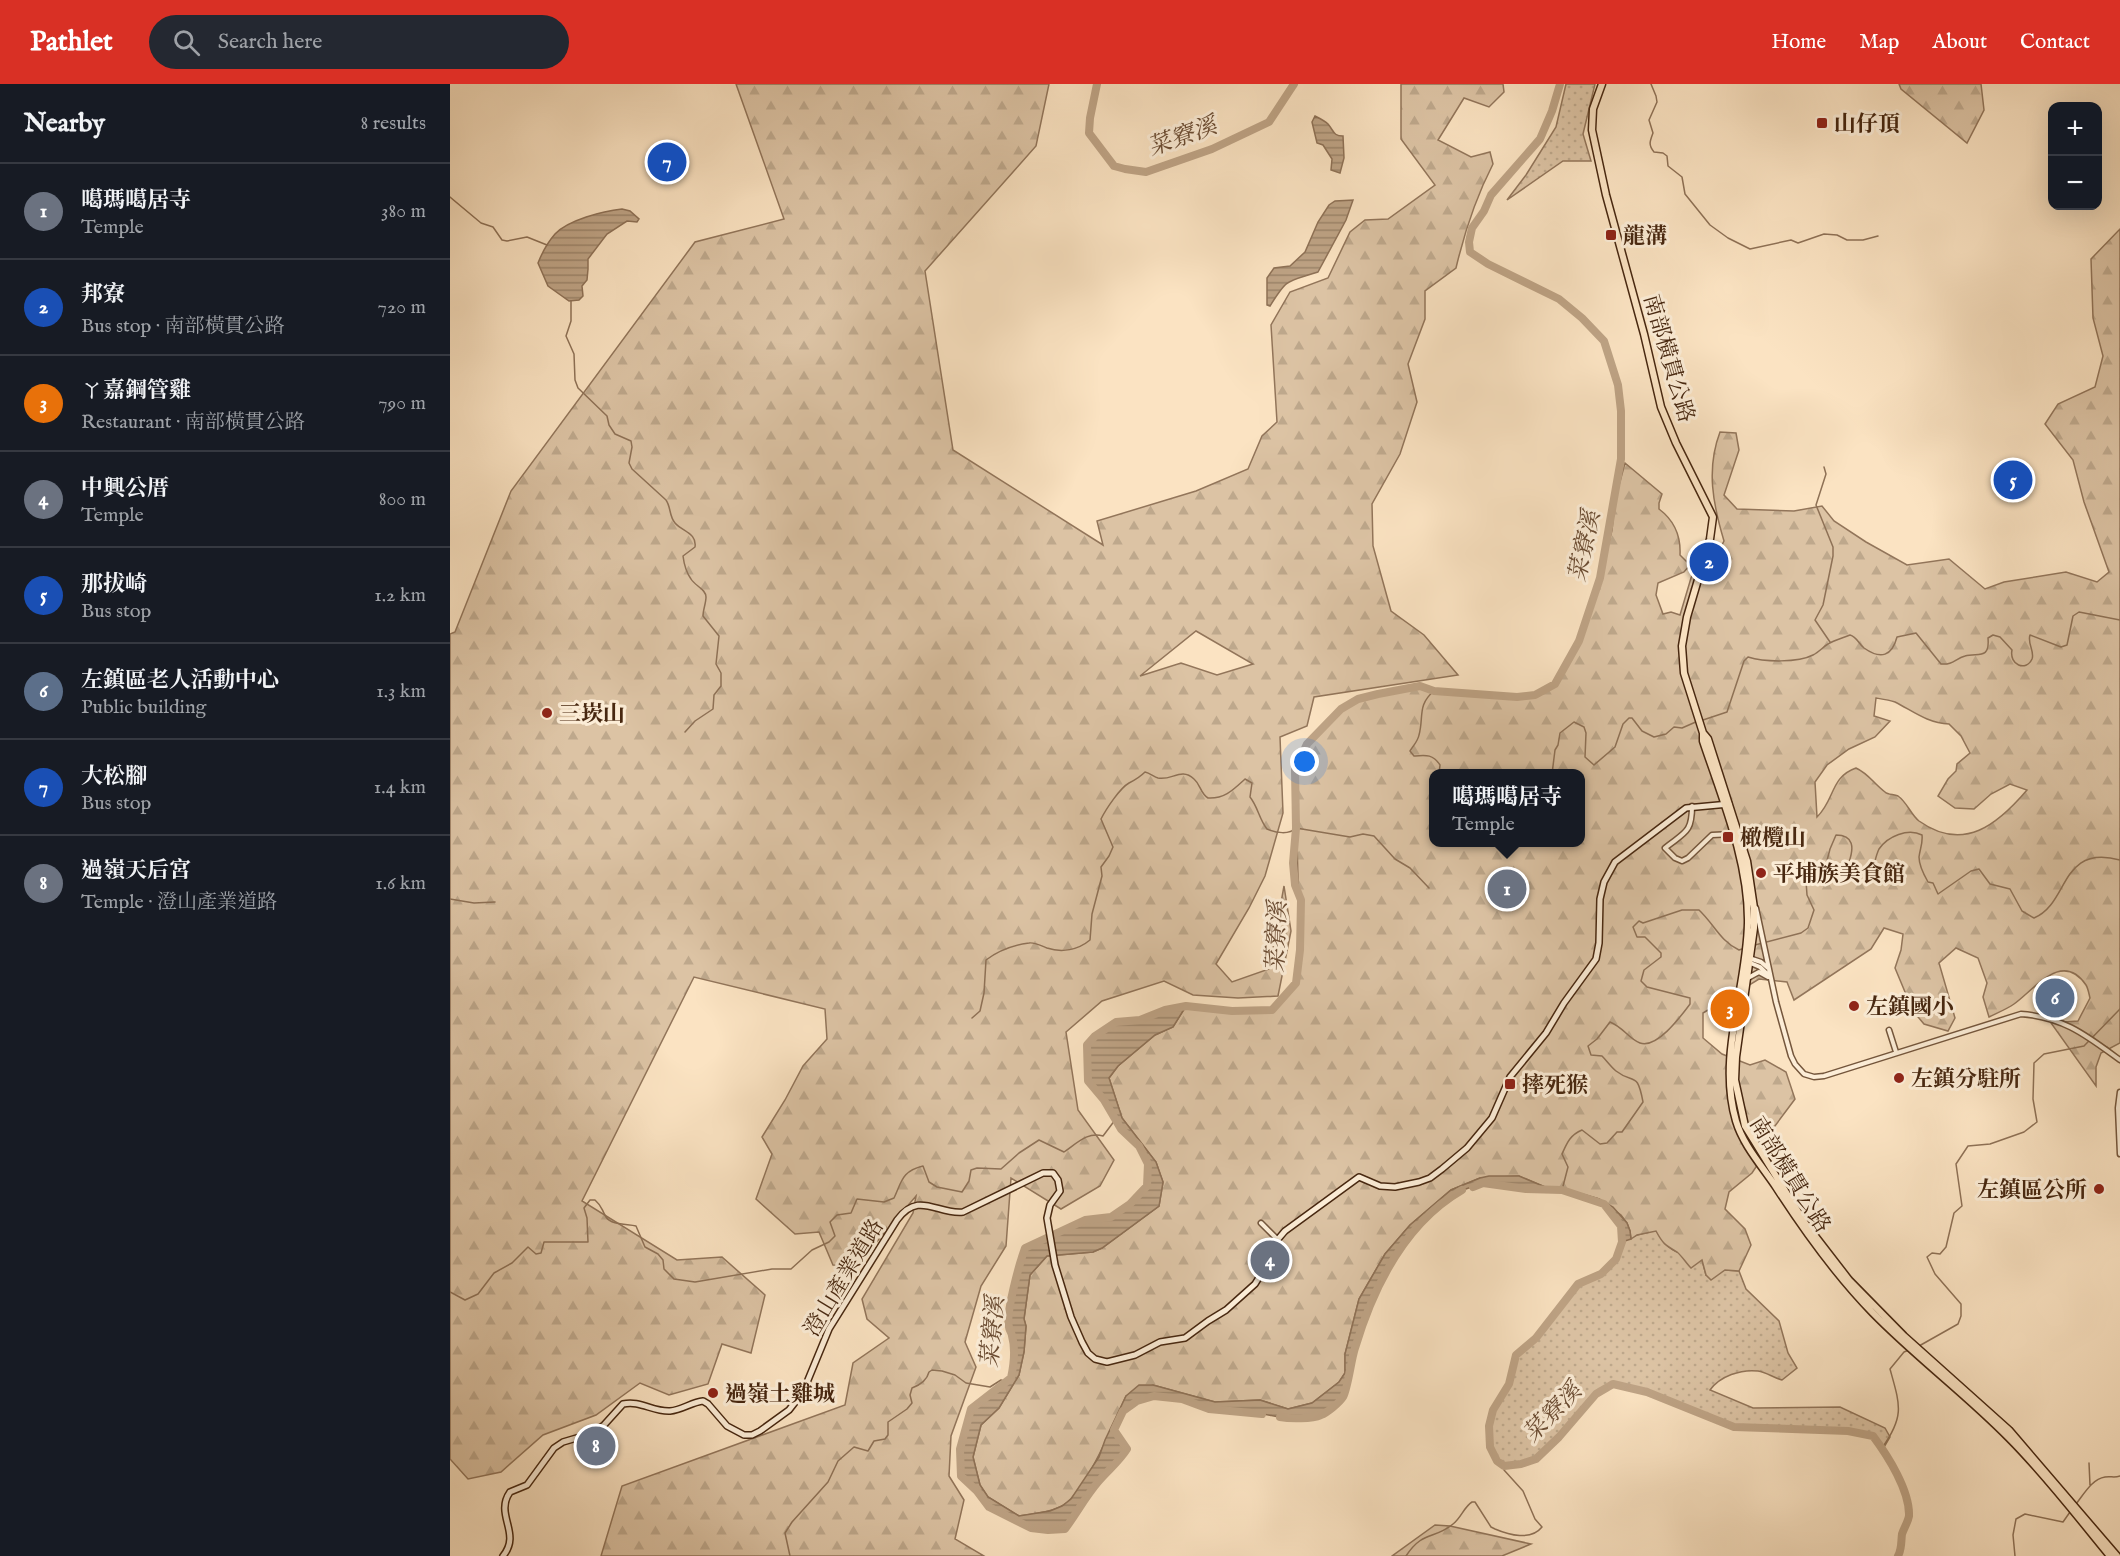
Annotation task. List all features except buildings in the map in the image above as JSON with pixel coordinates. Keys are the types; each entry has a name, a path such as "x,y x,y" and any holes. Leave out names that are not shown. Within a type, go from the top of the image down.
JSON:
{"main road":[{"name":"南部橫貫公路","path":"1602,84 1593,109 1592,130 1606,195 1664,414 1713,517 1710,539 1687,617 1682,646 1684,673 1703,741 1726,805"},
{"path":"1726,805 1754,927"},
{"path":"1726,805 1747,861 1753,896 1754,927 1747,960"},
{"name":"南部橫貫公路","path":"1736,1033 1747,979 1747,960"},
{"name":"南部橫貫公路","path":"1747,960 1730,1080 1733,1106 1742,1135 1821,1254 1859,1298 2008,1430 2091,1529"},
{"path":"2091,1529 2110,1556"},
{"path":"2091,1529 2117,1556"}],"street":[{"path":"1261,1223 1277,1239 1292,1225 1359,1177 1380,1186 1395,1187 1419,1182 1430,1178 1467,1148 1492,1118 1510,1077 1546,1033 1564,1003 1596,959 1599,943 1600,899 1604,882 1615,862 1680,811 1692,806 1726,805"},
{"path":"1692,806 1692,824 1689,829 1665,848 1676,858 1682,861 1688,858 1712,835 1733,834"},
{"path":"1754,927 1765,949 1791,1056 1804,1074 1814,1077 1824,1076 2021,1014 2058,1020 2080,1032 2120,1060"},
{"path":"1747,960 1761,962 1769,969"},
{"path":"1747,960 1764,970 1771,979"},
{"path":"1747,979 1759,972 1771,979"},
{"path":"1889,1030 1896,1052"},
{"path":"2120,1092 2118,1108 2120,1154"},
{"name":"澄山產業道路","path":"503,1556 510,1544 511,1536 504,1505 510,1492 527,1485 554,1448 563,1442 590,1434 604,1425 623,1404 638,1403 664,1411 672,1411 703,1401 728,1426 744,1435 752,1435 784,1414 803,1392 829,1329 897,1220 908,1209 922,1204 963,1212 1049,1172 1056,1176 1060,1191 1050,1205 1047,1218 1055,1264 1071,1317 1088,1353 1101,1362 1113,1362 1135,1356 1160,1342 1185,1338 1226,1310 1236,1303 1260,1277 1263,1271 1263,1260 1277,1239"}],"green space":[{"path":"736,84 1049,84 1036,146 925,271 953,450 1103,545 1097,521 1196,491 1248,469 1262,436 1277,422 1271,325 1290,292 1328,278 1350,232 1365,220 1388,219 1435,185 1401,139 1401,84 1503,84 1504,92 1489,107 1464,98 1438,140 1471,157 1490,152 1493,164 1471,215 1456,268 1425,291 1425,319 1408,364 1417,402 1400,454 1372,504 1373,546 1391,611 1424,635 1458,675 1314,697 1307,726 1280,737 1283,813 1265,876 1216,964 1232,982 1269,969 1284,886 1291,931 1278,996 1238,998 1193,995 1164,981 1102,1001 1066,1032 1078,1110 1114,1160 1100,1186 1061,1209 1011,1178 1006,1246 981,1286 965,1342 976,1367 951,1436 949,1476 964,1500 955,1539 984,1556 601,1556 622,1486 845,1405 853,1363 889,1338 867,1319 862,1299 913,1213 916,1196 856,1266 833,1265 819,1232 795,1234 756,1199 772,1154 762,1137 803,1066 827,1039 825,1009 694,977 582,1201 677,1260 722,1257 765,1295 751,1353 722,1344 708,1384 669,1395 640,1383 596,1415 543,1435 501,1472 468,1479 450,1459 450,634 455,632 511,491 695,242 784,219","holes":["1196,631 1253,664 1217,675 1181,663 1140,676"]},
{"path":"1566,84 1595,84 1583,134 1591,161 1563,161 1507,200 1526,175 1556,127"},
{"path":"1899,84 1981,84 1984,110 1967,143 1901,89"},
{"path":"2120,229 2120,1043 2101,1053 2096,1067 2096,1086 2051,1023 2078,1021 2090,998 2086,985 2077,975 2068,971 2049,976 2014,1004 1989,1017 1983,997 1987,983 1978,958 1956,948 1939,963 1955,1018 1948,1031 1924,1024 1913,1011 1895,968 1903,934 1884,928 1871,949 1794,1000 1787,982 1759,979 1703,1013 1703,1038 1722,1054 1750,1065 1765,1060 1786,1072 1795,1099 1766,1138 1766,1152 1752,1173 1729,1192 1725,1209 1745,1229 1751,1245 1739,1271 1725,1270 1711,1280 1706,1275 1702,1260 1691,1268 1679,1254 1665,1244 1656,1231 1637,1235 1631,1239 1627,1223 1621,1215 1599,1199 1558,1187 1545,1187 1519,1176 1480,1178 1451,1190 1410,1225 1385,1254 1359,1299 1345,1354 1345,1373 1339,1382 1312,1403 1288,1409 1260,1400 1215,1402 1153,1385 1126,1396 1089,1474 1070,1500 1060,1507 1019,1516 988,1497 980,1485 973,1457 981,1425 999,1408 1019,1375 1024,1352 1026,1326 1024,1319 1030,1275 1047,1256 1093,1252 1102,1248 1159,1206 1163,1182 1156,1162 1122,1118 1109,1078 1118,1066 1155,1035 1173,1027 1186,1006 1232,1011 1272,1010 1296,983 1300,950 1295,770 1307,744 1341,709 1358,699 1420,686 1434,691 1517,697 1535,695 1555,685 1579,641 1600,578 1612,530 1615,500 1625,463 1662,494 1659,509 1673,524 1678,535 1680,555 1690,565 1684,572 1658,583 1656,595 1663,614 1671,612 1680,615 1691,578 1703,550 1713,562 1724,541 1714,500 1712,473 1720,432 1736,433 1739,450 1724,495 1737,509 1794,511 1822,506 1834,521 1907,565 1949,559 1985,589 2004,582 2066,572 2097,582 2109,572 2084,502 2073,460 2045,424 2058,404 2095,387 2103,356 2093,318 2091,259","holes":["1876,698 1895,702 1920,716 1949,724 1961,736 1970,753 1957,764 1956,771 1948,779 1938,796 1955,808 1974,809 1991,794 2010,784 2027,790 1992,823 1965,834 1951,834 1935,830 1919,821 1901,799 1896,795 1886,793 1856,768 1841,777 1817,817 1815,782 1827,765 1849,749 1875,737 1890,721 1874,716"]},
{"path":"1656,1230 1670,1248 1702,1260 1706,1275 1725,1270 1739,1271 1746,1289 1779,1321 1788,1353 1797,1368 1782,1380 1758,1371 1738,1372 1725,1377 1710,1390 1753,1408 1840,1407 1885,1428 1890,1437 1883,1449 1873,1436 1848,1431 1734,1427 1647,1392 1613,1384 1596,1394 1559,1437 1536,1459 1504,1466 1497,1461 1490,1447 1489,1426 1493,1410 1509,1384 1516,1355 1536,1338 1578,1284 1601,1274 1616,1259 1622,1242"},
{"path":"1435,1525 1450,1526 1531,1544 1502,1556 1392,1556"}],"shaded area":[{"path":"1315,116 1327,123 1335,134 1343,136 1344,158 1340,173 1331,170 1332,159 1323,145 1317,143 1312,122"},
{"path":"1353,200 1346,220 1318,272 1289,282 1270,306 1267,305 1267,278 1274,268 1290,266 1305,252 1318,222 1329,205 1335,201"},
{"path":"622,209 630,211 639,219 637,222 627,221 607,234 588,259 587,280 582,286 583,296 579,300 569,301 548,286 538,263 555,234 577,220"},
{"path":"1186,1006 1173,1027 1155,1035 1118,1066 1109,1078 1122,1118 1156,1162 1163,1182 1159,1206 1102,1248 1093,1252 1047,1256 1030,1275 1024,1319 1026,1326 1024,1352 1019,1375 999,1408 981,1425 973,1457 980,1485 988,1497 1019,1516 1050,1511 1071,1499 1099,1457 1126,1396 1139,1385 1153,1385 1215,1402 1260,1400 1288,1409 1312,1403 1339,1382 1345,1373 1345,1354 1359,1299 1385,1254 1410,1225 1451,1190 1489,1176 1519,1176 1545,1187 1558,1187 1599,1199 1613,1207 1627,1223 1631,1239 1622,1242 1621,1226 1604,1204 1562,1190 1526,1189 1483,1183 1460,1191 1428,1216 1409,1237 1386,1272 1354,1349 1343,1398 1321,1415 1289,1419 1253,1412 1209,1409 1182,1399 1154,1396 1137,1401 1123,1411 1114,1430 1127,1449 1094,1487 1065,1529 1031,1528 989,1507 977,1491 961,1476 960,1449 971,1409 1011,1378 1015,1359 1009,1315 1019,1264 1025,1248 1085,1220 1111,1217 1130,1204 1147,1186 1148,1164 1139,1146 1121,1129 1104,1100 1088,1081 1087,1045 1095,1036 1116,1022 1140,1020 1165,1010"}],"waterway":[{"name":"菜竂溪","path":"1097,84 1089,133 1114,166 1146,172 1212,149 1269,122 1294,84"},
{"name":"菜竂溪","path":"1262,1414 1209,1409 1182,1399 1154,1396 1137,1401 1123,1411 1114,1430 1127,1449 1094,1487 1065,1529 1031,1528 989,1507 977,1491 961,1476 960,1449 971,1409 1011,1378 1014,1352 1008,1320 1025,1248 1085,1220 1111,1217 1130,1204 1147,1186 1148,1164 1139,1146 1121,1129 1104,1100 1088,1081 1087,1045 1095,1036 1116,1022 1140,1020 1165,1010 1186,1006 1232,1011 1272,1010 1296,983 1300,950 1301,900 1295,885 1293,863 1296,828 1295,770 1307,744 1341,709 1358,699 1378,694 1420,686 1434,691 1517,697 1535,695 1555,684 1579,641 1600,578 1621,459 1621,411 1618,385 1604,341 1582,318 1559,299 1488,264 1470,252 1469,242 1472,228 1484,211 1491,195 1540,139 1560,84"},
{"path":"1651,84 1657,102 1649,120 1653,133 1650,145 1654,152 1667,156 1668,166 1682,177 1685,194 1710,225 1728,238 1750,249 1791,240 1798,243 1824,234 1837,235 1847,240 1863,240 1878,236"},
{"path":"450,197 481,223 493,227 502,240 527,237 547,245"},
{"path":"571,301 571,321 566,336 574,354 575,380 578,388 607,416 609,425 615,434 631,441 629,463 632,469 666,500 673,520 692,536 695,542 695,547 683,556 683,559 689,576 706,594 703,616 719,636 716,664 721,673 721,686 714,695 713,709 695,721 685,732"},
{"path":"1824,467 1826,474 1816,505 1833,547 1833,556 1823,605 1815,620 1830,642"},
{"path":"1703,720 1727,712 1744,661 1748,657 1772,661 1807,658 1830,643 1850,635 1870,652 1881,655 1889,652 1897,637 1916,633 1941,664 1945,664 1965,656 1985,653 1988,638 1993,635 2000,637 2012,650 2015,663 2022,666 2032,659 2030,635 2061,647 2067,645 2073,616 2079,612 2120,620"},
{"path":"1434,691 1425,701 1417,741 1410,751 1414,756 1432,757 1440,765 1440,769"},
{"path":"1553,769 1560,733 1574,722 1584,727 1585,757 1594,765 1615,747 1623,724 1629,718 1632,718 1642,731 1654,737 1666,734 1674,727 1682,728 1698,721"},
{"path":"972,1018 980,1011 984,993 986,960 1006,949 1023,944 1033,943 1053,950 1064,950 1075,948 1090,940 1092,914 1102,876 1101,867 1113,847 1101,819 1122,789 1145,772 1158,778 1185,774 1196,781 1208,798 1224,795 1245,779 1252,783 1250,797 1267,829 1282,833 1296,828 1350,837 1363,834 1374,836 1395,859 1410,868 1429,888"},
{"path":"1755,945 1801,933 1808,928 1814,910 1807,895 1806,881 1823,876 1836,835 1846,837 1851,843 1852,852 1849,862 1853,868 1865,870 1873,868 1879,849 1888,840 1899,834 1911,832 1922,835 1920,863 1928,882 1933,883 1938,894 1971,871 1979,869 1990,884 2010,889 2022,911 2034,918 2046,911 2075,867 2086,860 2100,857 2120,860"},
{"path":"450,899 474,903 495,902"},
{"path":"1562,1190 1568,1167 1562,1154 1572,1137 1582,1130 1600,1144 1607,1143 1617,1132 1622,1132 1643,1102 1637,1082 1616,1071 1602,1056 1591,1055 1588,1046 1597,1039 1610,1022 1632,1039 1647,1044 1668,1030 1690,1004 1690,998 1647,987 1641,981 1644,970 1661,957 1661,953 1645,937 1637,937 1633,927 1639,921 1643,923 1682,910 1699,910 1727,942 1739,950 1745,948"},
{"path":"1919,1346 1958,1324 1961,1316 1961,1304 1935,1274 1927,1257 1932,1253 1940,1254 1946,1247 1954,1213 1962,1206 1956,1164 1968,1146 1990,1144 2024,1132 2037,1122 2033,1099 2034,1063 2044,1054 2084,1046 2120,1009"},
{"path":"450,1292 465,1300 478,1294 494,1273 512,1263 528,1247 536,1254 541,1253 544,1242 588,1242 587,1218 584,1208 590,1200 598,1202 608,1220 636,1226 645,1247 658,1254 663,1260 664,1269 674,1279 695,1282 772,1269 791,1269 812,1250 829,1242 835,1236 830,1222 837,1215 851,1213 857,1199 884,1202 894,1198 904,1177 916,1168 923,1166 929,1182 937,1187 962,1192 969,1181 971,1170 1001,1169 1039,1140 1064,1152 1087,1137 1103,1136 1115,1120"},
{"name":"菜竂溪","path":"1473,1187 1483,1183 1526,1189 1562,1190 1604,1204 1621,1226 1622,1242 1616,1259 1601,1274 1578,1284 1536,1338 1516,1355 1509,1384 1493,1410 1489,1426 1490,1447 1497,1461 1504,1466 1536,1459 1559,1437 1596,1394 1613,1384 1647,1392 1734,1427 1848,1431 1873,1436 1897,1474 1906,1496 1909,1516 1902,1534 1898,1556"},
{"name":"菜竂溪","path":"1280,1417 1317,1416 1327,1412 1341,1399 1345,1393 1362,1325 1394,1259 1424,1220 1462,1190"},
{"path":"1882,1448 1894,1427 1898,1410 1890,1369 1904,1352 1909,1350"},
{"path":"790,1556 785,1533 828,1482 838,1461 854,1447 868,1451 874,1441 885,1439 888,1435 888,1422 912,1403 910,1395 912,1388 923,1382 929,1372 942,1371 955,1375 966,1383 990,1387 1001,1380 1007,1382"},
{"path":"2089,1463 2090,1485"},
{"path":"1406,1556 1418,1542 1453,1524 1472,1502 1475,1502 1491,1527 1495,1529 1520,1536 1532,1534 1542,1527 1535,1519 1523,1491 1504,1470 1504,1466"},
{"path":"2076,1504 2100,1478 2120,1476"},
{"path":"2015,1556 2013,1535 2016,1519 2025,1514 2063,1522 2070,1512"}],"place":[{"name":"山仔頂","path":"1822,123"},
{"name":"大松腳","path":"667,162"},
{"name":"龍溝","path":"1611,235"},
{"name":"那拔崎","path":"2013,480"},
{"name":"邦寮","path":"1709,562"},
{"name":"三崁山","path":"547,713"},
{"name":"橄欖山","path":"1728,837"},
{"name":"平埔族美食館","path":"1761,873"},
{"name":"噶瑪噶居寺","path":"1507,889"},
{"name":"左鎮區老人活動中心","path":"2055,998"},
{"name":"左鎮國小","path":"1854,1006"},
{"name":"ㄚ嘉鋼管雞","path":"1730,1009"},
{"name":"左鎮分駐所","path":"1899,1078"},
{"name":"摔死猴","path":"1510,1084"},
{"name":"左鎮區公所","path":"2099,1189"},
{"name":"中興公厝","path":"1270,1260"},
{"name":"過嶺土雞城","path":"713,1393"},
{"name":"過嶺天后宮","path":"596,1446"}]}
